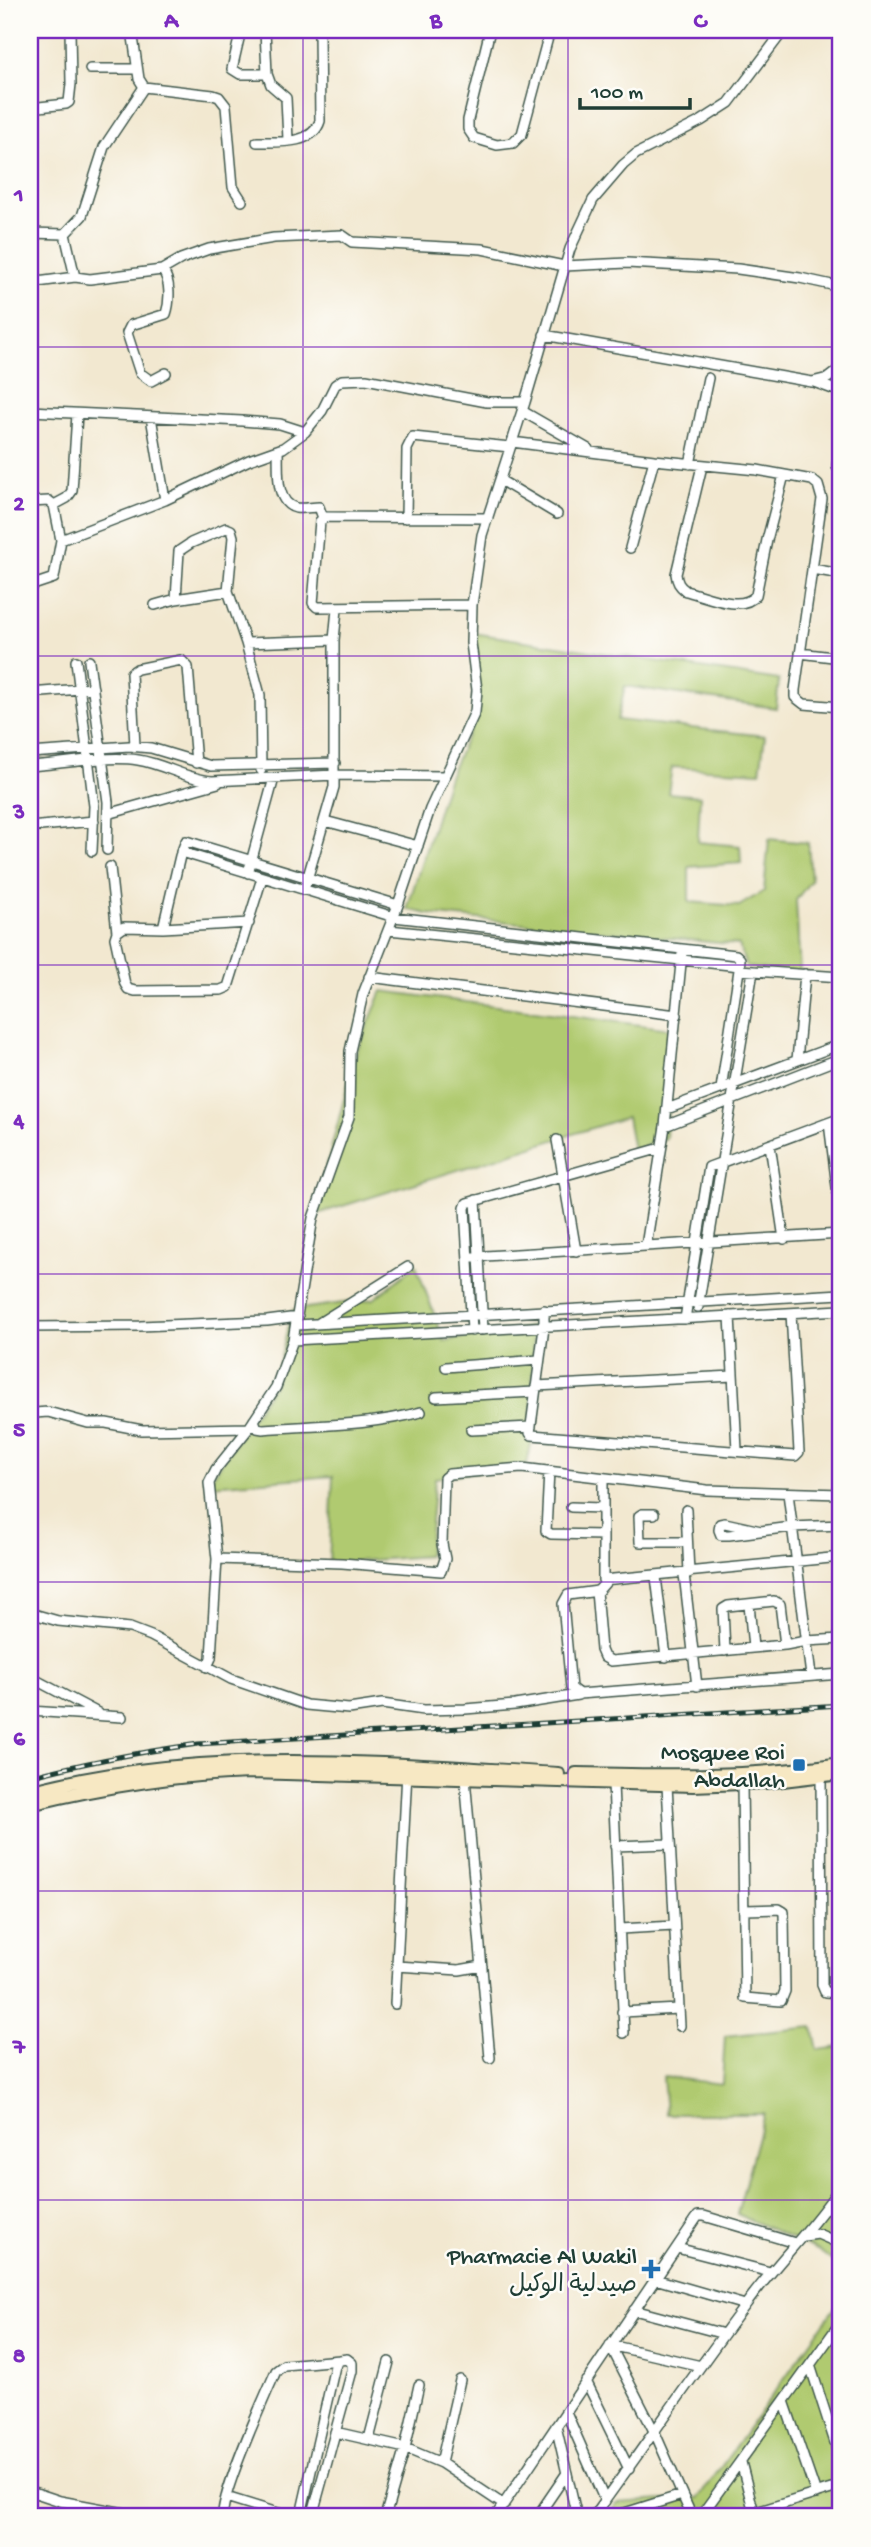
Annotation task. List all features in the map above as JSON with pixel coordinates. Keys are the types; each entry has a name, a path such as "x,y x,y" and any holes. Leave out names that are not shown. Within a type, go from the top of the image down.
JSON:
{"street":[{"path":"30,108 69,102 70,30"},
{"path":"132,30 139,79 144,87"},
{"path":"241,30 232,69 240,74 267,74"},
{"path":"265,30 267,74 271,85 286,98 288,140"},
{"path":"257,142 312,135 318,126 319,30"},
{"path":"490,30 468,129 474,138 497,145 513,143 522,134 550,30"},
{"path":"208,1667 211,1658 217,1559 209,1483 220,1462 251,1424 276,1387 293,1340 316,1210 349,1117 350,1051 355,1023 369,976 394,917 418,846 445,776 473,717 476,705 476,669 471,643 472,605 482,535 524,406 564,266 593,200 623,165 636,154 701,121 729,103 784,30"},
{"path":"90,69 137,69"},
{"path":"144,87 213,95 223,100 226,106 233,187 242,201"},
{"path":"30,233 65,234 82,216 104,147 144,87"},
{"path":"65,234 75,277"},
{"path":"30,283 162,270 196,253 274,237 342,235 352,242 482,249 564,266 627,263 720,268 788,276 841,287"},
{"path":"162,270 166,275 169,297 166,314 131,325 127,333 142,375 151,381 166,373"},
{"path":"544,335 812,382 841,392"},
{"path":"812,382 828,378 841,368"},
{"path":"61,540 165,500 248,460 278,450 306,432 322,411 335,385 350,378 524,406 593,452"},
{"path":"690,464 708,379"},
{"path":"30,411 280,424 306,432"},
{"path":"54,505 67,498 72,491 77,414"},
{"path":"151,417 165,500"},
{"path":"405,518 407,449 413,438 593,452 812,480 821,492 795,697 804,704 841,707"},
{"path":"837,467 841,439"},
{"path":"278,450 280,490 285,501 295,508 319,507 323,518 319,526 313,603 320,608 337,609 472,605"},
{"path":"630,548 654,460"},
{"path":"702,466 676,574 677,582 687,591 740,604 752,600 756,595 784,475"},
{"path":"500,480 557,514"},
{"path":"30,502 49,501 54,505 61,540 54,578 30,586"},
{"path":"323,518 488,518"},
{"path":"176,599 179,551 226,528 230,530 233,537 228,591 260,695 261,778"},
{"path":"812,569 841,574"},
{"path":"155,605 228,591"},
{"path":"304,890 325,821 335,775 334,640 337,609"},
{"path":"246,643 334,640"},
{"path":"800,653 841,658"},
{"path":"135,746 131,673 137,669 181,660 188,667 197,764 201,779"},
{"path":"76,661 94,821 92,851"},
{"path":"89,661 108,814 107,850"},
{"path":"30,693 93,688"},
{"path":"30,753 135,746 151,748 197,764 261,766 335,763"},
{"path":"30,766 135,759 201,779 335,775 445,776"},
{"path":"187,775 197,764"},
{"path":"248,873 274,778"},
{"path":"108,814 229,780"},
{"path":"30,827 94,821"},
{"path":"325,821 418,846"},
{"path":"163,928 185,841 398,905"},
{"path":"193,855 196,843"},
{"path":"181,852 394,917 736,955 740,959 739,968 721,1089"},
{"path":"110,867 117,932 115,938 128,989 221,990 228,987 262,878"},
{"path":"117,932 124,927 163,928 249,923"},
{"path":"389,930 682,959 753,971 841,977"},
{"path":"568,948 570,936"},
{"path":"646,1246 666,1126 682,948"},
{"path":"697,1319 753,971"},
{"path":"797,1060 805,974"},
{"path":"369,976 677,1015"},
{"path":"667,1109 841,1044"},
{"path":"666,1126 841,1058"},
{"path":"685,1319 709,1167 841,1118"},
{"path":"829,1123 841,1219"},
{"path":"556,1140 576,1251"},
{"path":"770,1145 784,1239"},
{"path":"472,1331 467,1203 661,1147"},
{"path":"476,1200 483,1330"},
{"path":"469,1257 841,1234"},
{"path":"318,1324 408,1267"},
{"path":"30,1326 140,1326 267,1321 318,1324 841,1294"},
{"path":"544,1310 530,1434 793,1457 799,1453 791,1312"},
{"path":"293,1340 841,1310"},
{"path":"730,1316 737,1450"},
{"path":"446,1367 539,1360"},
{"path":"436,1397 733,1376"},
{"path":"30,1417 48,1412 88,1423 106,1423 142,1430 251,1424 263,1429 359,1423 421,1412"},
{"path":"471,1430 531,1427"},
{"path":"217,1559 341,1563 441,1571 445,1559 442,1544 446,1476 522,1468 707,1490 841,1494"},
{"path":"549,1471 547,1531 551,1534 603,1535"},
{"path":"579,1695 571,1688 563,1604 568,1595 596,1591 605,1583 603,1478"},
{"path":"788,1493 811,1676"},
{"path":"570,1507 602,1508"},
{"path":"686,1510 687,1574 697,1686"},
{"path":"654,1514 639,1516 640,1542 687,1542"},
{"path":"761,1531 841,1525"},
{"path":"603,1580 656,1577 841,1557"},
{"path":"656,1577 666,1657"},
{"path":"596,1591 601,1650 604,1657 615,1661 841,1639"},
{"path":"725,1651 722,1612 727,1606 774,1601 779,1603 785,1645"},
{"path":"749,1604 754,1648"},
{"path":"30,1613 58,1621 130,1628 151,1636 208,1667 294,1702 349,1709 382,1704 424,1710 465,1709 515,1705 579,1695 841,1674"},
{"path":"30,1676 103,1716"},
{"path":"30,1712 122,1717"},
{"path":"30,1792 92,1779 200,1765 252,1762 465,1778 667,1786 742,1784 841,1773"},
{"path":"30,1804 150,1779 202,1773 407,1772 670,1777 756,1774 841,1764"},
{"path":"395,2004 407,1772"},
{"path":"821,1776 822,1985 825,1992 841,1993"},
{"path":"465,1778 491,2057"},
{"path":"613,1784 624,2033"},
{"path":"742,1784 745,1998 781,2001 785,1991 784,1913 779,1909 745,1910"},
{"path":"667,1786 680,2026"},
{"path":"615,1846 670,1844"},
{"path":"620,1929 674,1926"},
{"path":"397,1966 459,1969 482,1966"},
{"path":"622,2012 679,2009"},
{"path":"593,2517 745,2305 770,2272 837,2200 841,2186"},
{"path":"495,2517 699,2216 795,2244"},
{"path":"804,2236 818,2234 841,2244"},
{"path":"677,2248 770,2272"},
{"path":"655,2279 745,2305"},
{"path":"634,2310 724,2334"},
{"path":"700,2517 841,2326"},
{"path":"610,2345 701,2366"},
{"path":"610,2345 655,2433 692,2517"},
{"path":"223,2517 226,2497 276,2371 284,2365 347,2359 352,2363 313,2513 306,2517 303,2505 335,2366 340,2360"},
{"path":"369,2439 389,2362"},
{"path":"810,2365 841,2459"},
{"path":"440,2463 460,2380"},
{"path":"586,2381 629,2469"},
{"path":"385,2517 405,2448 419,2385"},
{"path":"785,2401 816,2494"},
{"path":"566,2412 605,2501"},
{"path":"556,2426 577,2517"},
{"path":"335,2431 405,2448 440,2463 504,2505"},
{"path":"561,2447 576,2437"},
{"path":"740,2462 754,2513"},
{"path":"537,2517 567,2473"},
{"path":"740,2517 841,2486"},
{"path":"30,2491 60,2501 146,2517"},
{"path":"615,2516 682,2495"},
{"path":"226,2497 291,2517"}],"green space":[{"path":"473,633 779,680 776,708 625,686 617,720 765,736 760,772 672,767 668,793 700,796 698,842 740,846 741,863 689,867 689,902 739,906 764,891 769,839 808,843 811,880 796,900 800,974 746,967 739,945 428,914 407,909 449,776 475,718"},
{"path":"382,991 671,1029 666,1138 633,1150 627,1117 314,1215 356,1053"},
{"path":"416,1265 444,1341 533,1326 532,1439 527,1464 435,1478 428,1556 329,1563 333,1476 207,1485 275,1383 292,1310 374,1299"},
{"path":"813,2027 818,2050 841,2047 841,2267 819,2251 737,2214 764,2114 666,2114 663,2077 722,2084 725,2036"},
{"path":"841,2299 841,2517 608,2517 617,2503 699,2498"}],"railway":[{"path":"30,1777 113,1758 198,1744 841,1705"}],"place":[{"name":"Mosquee Roi Abdallah","path":"799,1765"},
{"name":"Pharmacie Al Wakil صيدلية الوكيل","path":"651,2269"}]}
